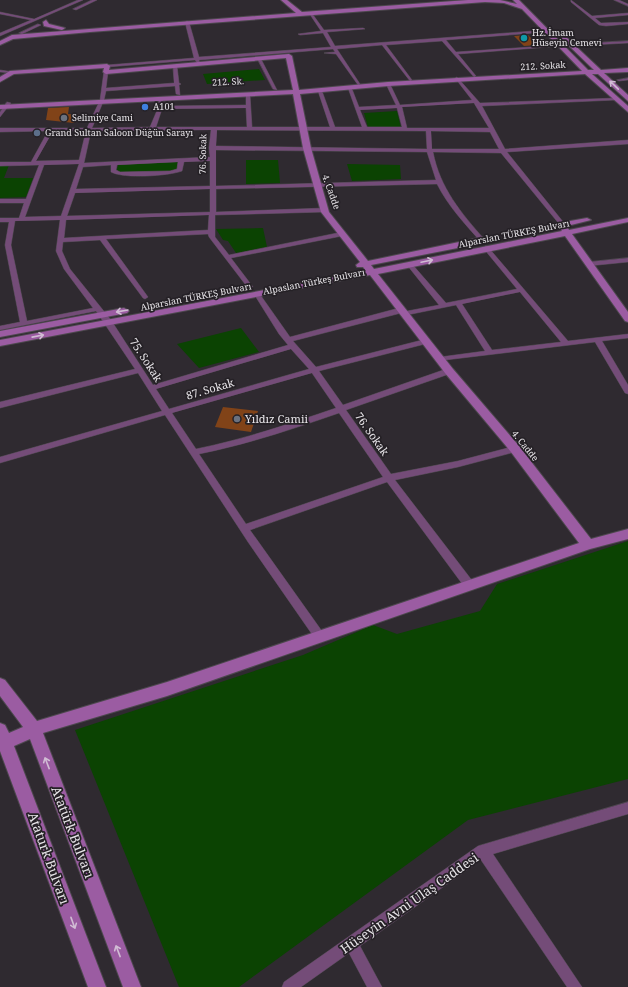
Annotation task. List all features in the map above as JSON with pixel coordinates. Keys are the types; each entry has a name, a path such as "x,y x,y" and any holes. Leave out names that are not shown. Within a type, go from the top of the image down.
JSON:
{"main road":[{"path":"284,0 301,14"},
{"path":"0,36 18,30 296,11 303,7 448,0"},
{"path":"482,0 500,1 524,8"},
{"path":"303,7 488,0"},
{"path":"516,0 560,46 628,110"},
{"path":"524,0 546,21"},
{"path":"301,14 303,7"},
{"path":"0,36 12,37 301,14"},
{"path":"46,22 46,25 50,27 63,28"},
{"path":"0,44 12,37 18,30"},
{"path":"546,31 556,31"},
{"path":"0,44 47,34"},
{"path":"561,36 628,99"},
{"path":"0,80 12,72 175,66 197,61 258,59 289,56"},
{"name":"4. Cadde","path":"289,56 307,148 316,184 325,210 449,371 515,449 588,545"},
{"path":"590,63 598,67 628,69"},
{"path":"574,71 579,64"},
{"path":"598,70 609,68"},
{"name":"212. Sokak","path":"458,79 628,69"},
{"path":"0,103 5,106 161,100 248,95 296,90 320,91 350,89 388,84 458,79 474,76 586,71"},
{"name":"212. Sk.","path":"101,102 178,94 275,89 296,90 410,80 458,79"},
{"name":"Alparslan TÜRKEŞ Bulvarı","path":"564,228 628,214"},
{"name":"Alpaslan Türkeş Bulvarı","path":"0,343 370,267 410,265 484,244 564,228 628,220"},
{"path":"564,228 588,264 627,316"},
{"name":"Alparslan TÜRKEŞ Bulvarı","path":"370,267 484,244"},
{"name":"Alparslan TÜRKEŞ Bulvarı","path":"0,334 99,312 254,290"},
{"path":"2,738 167,689 588,545 628,534"},
{"name":"Atatürk Bulvarı","path":"0,686 34,729 132,987"},
{"name":"Ataturk Bulvarı","path":"2,738 97,987"}],"street":[{"path":"18,30 35,20 81,0"},
{"path":"67,12 95,0"},
{"path":"579,0 572,1 591,18 603,25 628,23"},
{"path":"616,0 628,5"},
{"path":"303,7 325,32 358,84"},
{"path":"0,13 35,20"},
{"path":"591,18 628,14"},
{"path":"0,32 30,29 53,18"},
{"path":"187,22 197,61"},
{"path":"300,34 363,29"},
{"path":"107,69 377,44 546,31"},
{"path":"372,38 377,44"},
{"path":"443,39 474,76"},
{"path":"572,45 628,42"},
{"path":"383,44 410,80"},
{"path":"454,53 560,46"},
{"path":"289,56 337,52"},
{"path":"258,59 275,89"},
{"path":"175,66 179,84 178,94"},
{"name":"75. Sokak","path":"107,69 101,102 88,129 81,163 63,219 59,251 66,269 108,322 244,528 320,637"},
{"path":"0,71 12,72"},
{"path":"458,79 477,103 503,151 564,228"},
{"path":"619,80 628,79"},
{"path":"104,90 179,84"},
{"path":"388,84 398,106 405,128"},
{"path":"350,89 365,129"},
{"path":"320,91 333,128"},
{"path":"248,95 250,129"},
{"path":"152,130 160,108 161,100"},
{"path":"357,109 477,103 616,100"},
{"path":"0,115 5,106"},
{"path":"160,108 248,106"},
{"path":"0,130 405,128 492,130"},
{"name":"76. Sokak","path":"214,129 212,148 214,188 211,232 212,237 254,290 290,343 314,370 389,478 470,586"},
{"path":"428,129 428,149 438,182 453,207 520,290 567,344"},
{"path":"32,164 51,130"},
{"path":"212,148 428,149 503,151 628,142"},
{"path":"0,164 114,163 212,159"},
{"path":"114,163 113,171 119,174 171,173 180,170 181,160"},
{"path":"21,220 42,164"},
{"path":"72,191 438,182"},
{"path":"0,201 29,201"},
{"path":"0,220 325,210"},
{"path":"12,220 8,245 24,324"},
{"path":"60,240 211,232"},
{"path":"227,257 342,234"},
{"path":"102,238 145,297"},
{"path":"588,264 628,260"},
{"path":"410,265 444,306"},
{"path":"151,388 290,343 403,312 444,306 520,290"},
{"path":"458,303 490,353"},
{"path":"0,328 99,312"},
{"path":"440,359 628,336"},
{"path":"597,340 628,391"},
{"name":"87. Sokak","path":"0,460 314,370 426,341"},
{"path":"0,405 140,370"},
{"path":"194,452 256,438 449,371"},
{"path":"244,528 389,478 458,464 515,449"},
{"name":"Hüseyin Avni Ulaş Caddesi","path":"289,987 483,851 628,808"},
{"path":"483,851 575,987"},
{"path":"351,944 375,987"}],"green space":[{"path":"259,69 265,80 207,84 203,74"},
{"path":"397,111 401,128 368,127 364,113"},
{"path":"246,160 278,160 280,183 246,184"},
{"path":"178,161 177,170 172,171 120,172 117,170 118,165"},
{"path":"347,164 400,165 401,179 352,181"},
{"path":"0,165 9,165 4,178 33,178 26,197 0,198"},
{"path":"263,228 267,247 236,253 228,241 223,240 216,229"},
{"path":"241,328 259,352 199,368 177,344"},
{"path":"628,541 628,779 468,820 239,987 179,987 75,730 303,655 373,625 397,634 480,611 497,584"}],"building":[{"name":"Hz. İmam Hüseyin Cemevi","path":"528,35 538,45 524,46 514,36"},
{"name":"Selimiye Cami","path":"69,107 68,114 81,115 74,123 46,120 48,108"},
{"name":"Yıldız Camii","path":"223,407 258,411 251,432 215,427"}],"place":[{"name":"Hz. İmam Hüseyin Cemevi","path":"524,38"},
{"name":"A101","path":"145,107"},
{"name":"Selimiye Cami","path":"64,118"},
{"name":"Grand Sultan Saloon Düğün Sarayı","path":"37,133"},
{"name":"Yıldız Camii","path":"237,419"}]}
